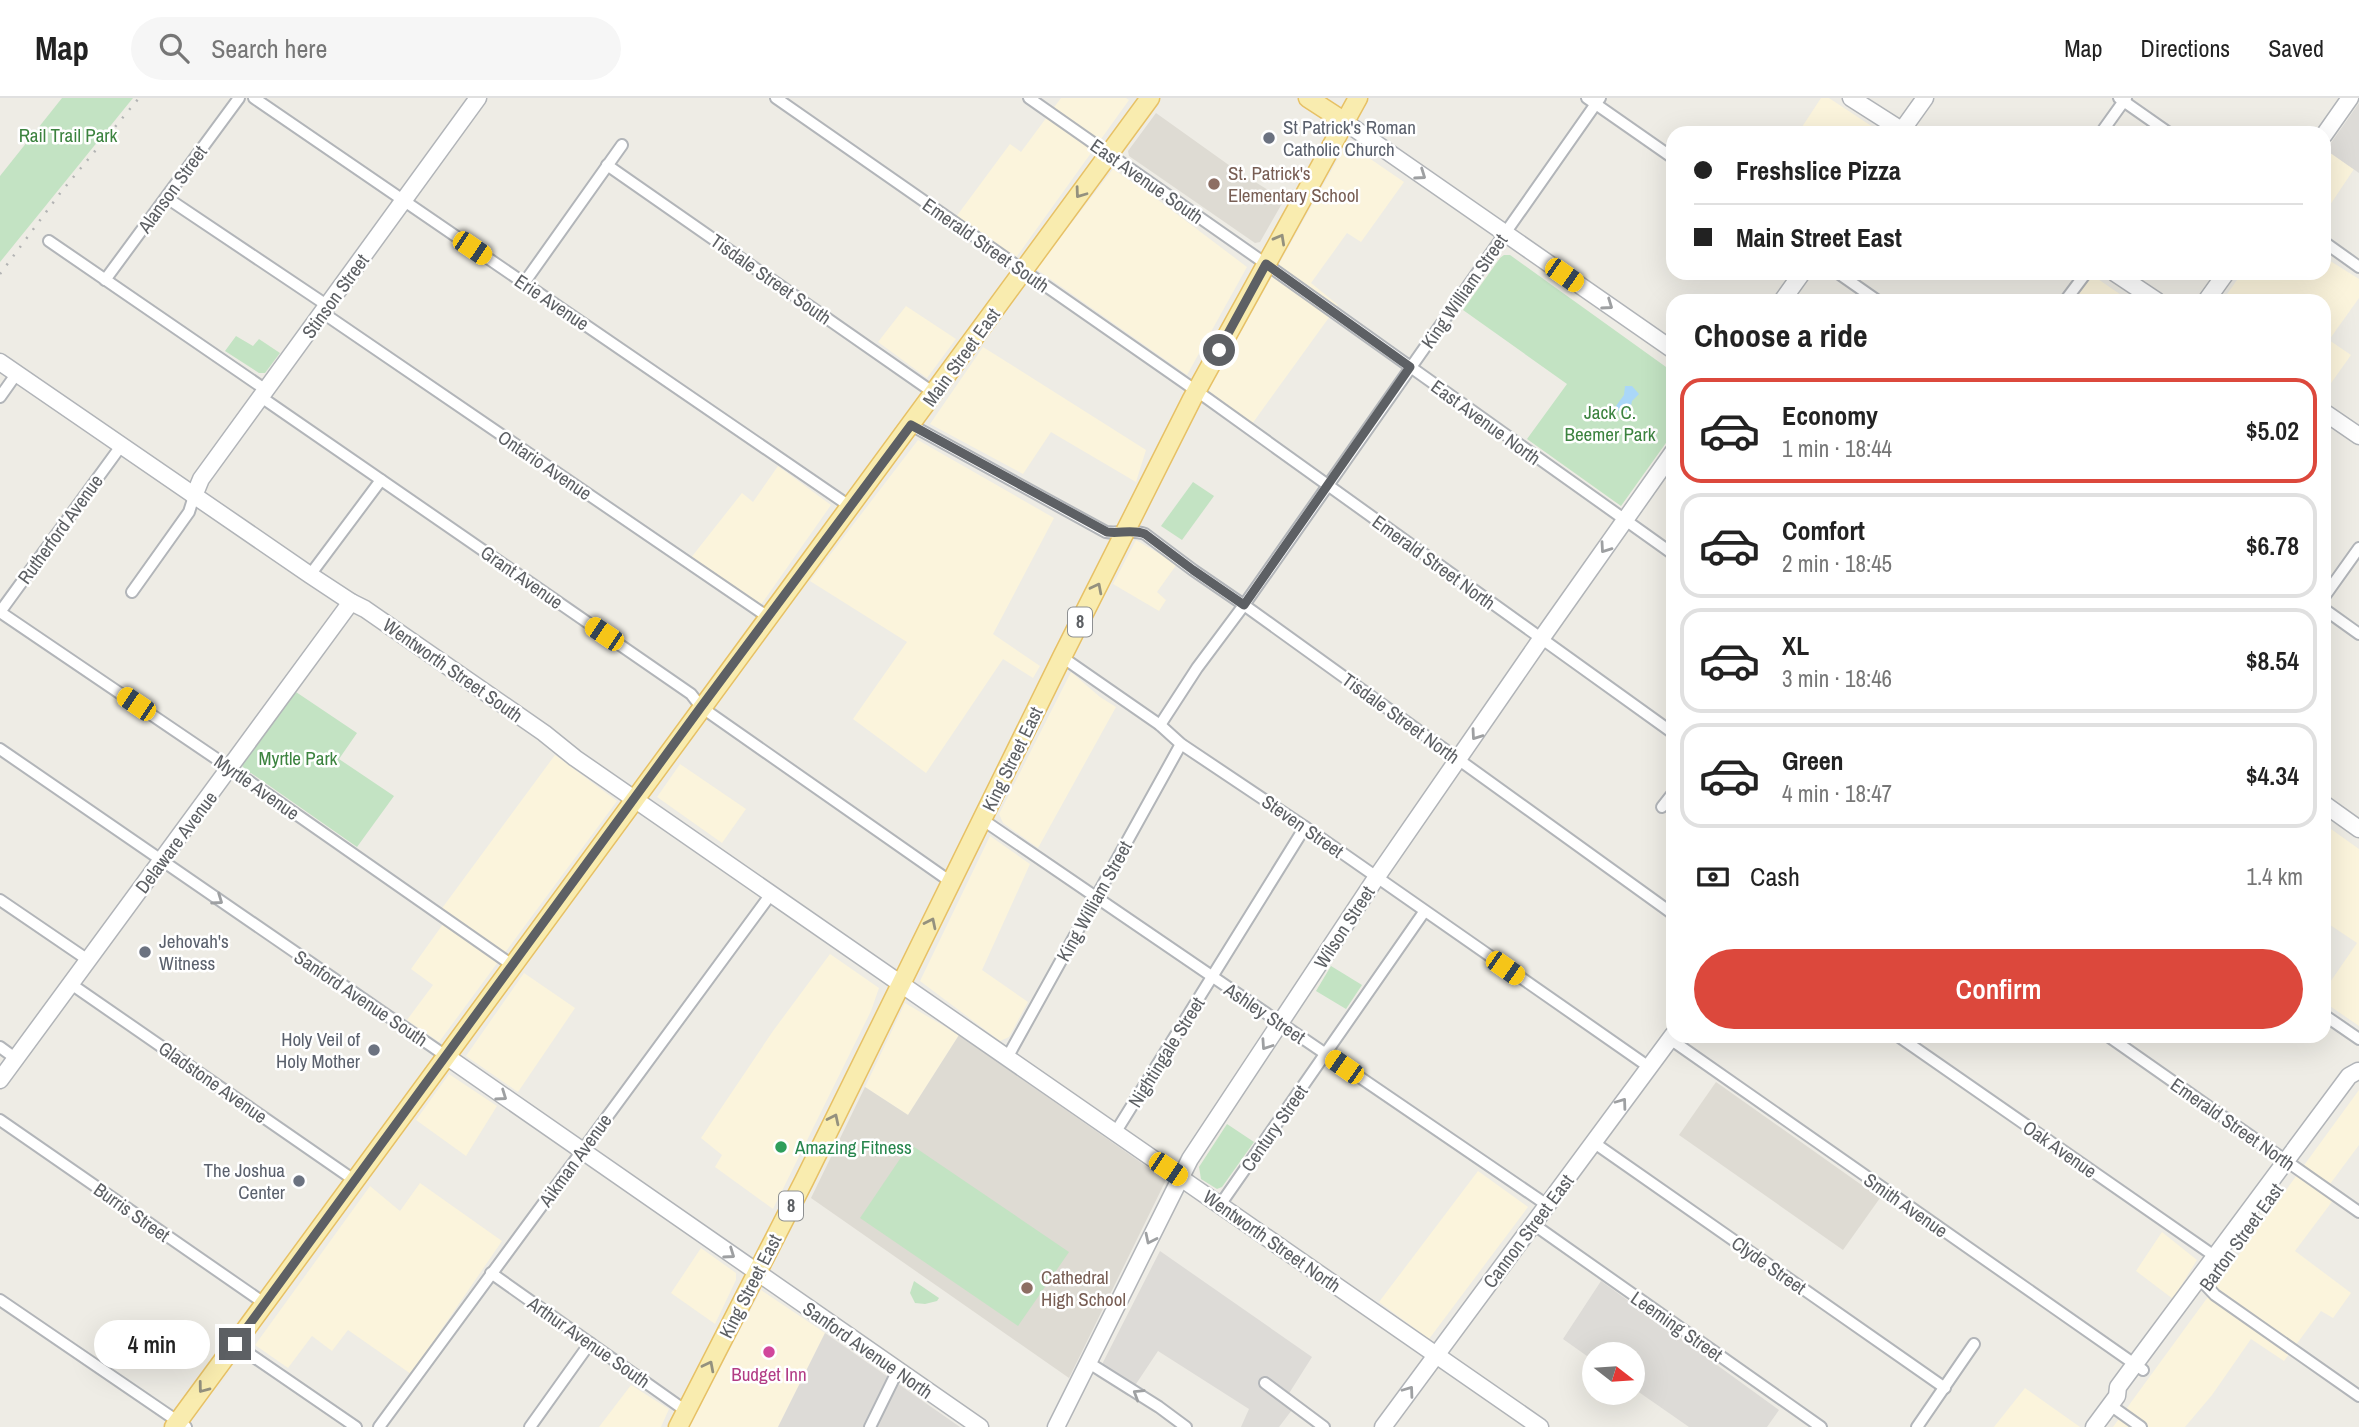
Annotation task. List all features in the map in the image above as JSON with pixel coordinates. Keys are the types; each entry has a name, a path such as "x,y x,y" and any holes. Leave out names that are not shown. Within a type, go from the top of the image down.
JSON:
{"main road":[{"name":"Stinson Street","path":"194,496 201,479 478,98"},
{"name":"Main Street East","path":"179,1425 354,1180 1150,98"},
{"path":"1308,98 1666,344"},
{"name":"King Street East","path":"682,1419 1196,391 1358,98"},
{"path":"1851,98 1893,126"},
{"path":"1906,126 1925,98"},
{"path":"2330,126 2350,98"},
{"path":"2126,280 2146,294"},
{"name":"Wentworth Street South","path":"0,362 523,718 575,758 901,984"},
{"path":"2331,417 2359,436"},
{"name":"Wilson Street","path":"1056,1427 1180,1177 1376,878 1666,462"},
{"name":"Delaware Avenue","path":"0,1080 351,602"},
{"path":"2331,809 2359,829"},
{"name":"Wentworth Street North","path":"901,984 1540,1427"},
{"name":"Cannon Street East","path":"1383,1427 1667,1043"},
{"name":"Sanford Avenue South","path":"446,1056 756,1273"},
{"name":"Barton Street East","path":"2094,1427 2114,1401 2126,1393 2139,1367 2289,1163 2356,1081 2359,1070"},
{"name":"Sanford Avenue North","path":"756,1273 980,1427"}],"street":[{"name":"Alanson Street","path":"105,280 239,98"},
{"name":"Erie Avenue","path":"254,98 851,507"},
{"name":"Emerald Street South","path":"776,98 1196,391"},
{"name":"East Avenue South","path":"1029,98 1266,264"},
{"path":"2106,126 2123,99 2160,126"},
{"path":"1595,100 1666,153"},
{"name":"King William Street","path":"1160,725 1595,100"},
{"path":"524,283 622,145"},
{"name":"Tisdale Street South","path":"607,165 934,393"},
{"name":"Ontario Avenue","path":"167,198 768,617"},
{"name":"Grant Avenue","path":"49,241 264,393 381,480 688,691 701,707 951,881"},
{"path":"2331,247 2359,267"},
{"name":"East Avenue North","path":"1266,264 1666,549"},
{"path":"1848,280 1868,294"},
{"path":"0,397 17,373"},
{"name":"Emerald Street North","path":"1196,391 1666,728"},
{"path":"911,425 1107,532 1116,534 1126,531"},
{"name":"Rutherford Avenue","path":"0,612 121,446"},
{"path":"310,575 381,480"},
{"path":"132,592 189,512 194,496"},
{"name":"Tisdale Street North","path":"1126,531 1145,534 1666,909"},
{"path":"2331,587 2359,548"},
{"name":"Myrtle Avenue","path":"0,612 230,768 512,965"},
{"path":"2331,614 2359,634"},
{"name":"Steven Street","path":"1062,657 1160,725 1181,744 1305,827 1649,1067"},
{"name":"King William Street","path":"1007,1058 1181,744"},
{"name":"Sanford Avenue South","path":"0,749 446,1056"},
{"path":"1662,807 1666,802"},
{"name":"Ashley Street","path":"983,820 1547,1205"},
{"name":"Nightingale Street","path":"1115,1133 1305,827"},
{"name":"Aikman Avenue","path":"379,1427 771,894"},
{"path":"0,900 88,960"},
{"name":"Century Street","path":"1220,1205 1424,912"},
{"name":"Gladstone Avenue","path":"71,984 354,1180"},
{"path":"2331,1020 2359,1040"},
{"name":"Smith Avenue","path":"1680,1043 2139,1367"},
{"name":"Oak Avenue","path":"1908,1043 2219,1259"},
{"name":"Emerald Street North","path":"2118,1043 2359,1212"},
{"path":"0,1047 15,1058"},
{"name":"Burris Street","path":"0,1120 264,1303"},
{"name":"Clyde Street","path":"1593,1142 1945,1388"},
{"name":"Leeming Street","path":"1532,1224 1821,1427"},
{"name":"Arthur Avenue South","path":"491,1273 590,1343 682,1419"},
{"path":"2202,1281 2215,1295 2359,1396"},
{"path":"0,1300 179,1425"},
{"path":"530,1427 590,1343"},
{"path":"235,1344 356,1427"},
{"path":"1917,1427 1974,1344"},
{"path":"1089,1363 1186,1427"},
{"path":"870,1427 898,1370"},
{"path":"1265,1383 1324,1427"},
{"path":"2114,1401 2141,1427"}],"shaded area":[{"path":"1061,98 1129,100 1015,259 956,217 1010,144 1021,152"},
{"path":"1821,98 1829,98 1871,126 1803,126"},
{"path":"2359,103 2359,173 2331,153 2331,143"},
{"name":"St. Patrick's Elementary School","path":"1156,113 1233,168 1284,200 1260,242 1255,243 1129,156 1128,151"},
{"path":"1345,146 1353,147 1404,182 1361,242 1347,233 1311,283 1338,305 1252,424 1208,391"},
{"path":"2331,153 2354,169 2331,204"},
{"path":"1113,169 1247,267 1187,375 1036,269"},
{"path":"2331,261 2359,279 2359,298 2331,337 2331,294 2227,294 2237,280 2331,280"},
{"path":"2088,280 2099,280 2120,294 2078,294"},
{"path":"906,306 956,339 927,378 878,342"},
{"path":"2331,341 2351,355 2331,383"},
{"path":"983,347 1146,450 1136,482 1051,432 1023,474 930,424"},
{"path":"918,440 1054,518 993,634 1040,666 1033,678 1003,659 926,773 853,719 907,642 810,581"},
{"path":"778,466 831,505 760,606 690,559 742,493 753,502"},
{"path":"1136,540 1177,564 1157,592 1166,600 1159,611 1113,584"},
{"path":"1071,672 1116,707 1038,848 1003,823 999,814"},
{"path":"555,755 617,801 439,1042 407,1020 433,985 411,969 448,917 440,911"},
{"path":"680,764 746,809 722,843 657,797"},
{"path":"2331,829 2359,849 2359,1026 2331,1007 2331,981 2357,943 2331,926"},
{"path":"990,836 1030,864 982,970 1028,1002 1009,1037 1000,1041 920,981"},
{"path":"830,954 879,988 871,1011 773,1209 715,1167 722,1155 701,1138 773,1031"},
{"path":"524,973 575,1008 518,1092 466,1056"},
{"path":"905,1003 959,1035 908,1115 865,1087"},
{"name":"Cathedral High School","path":"959,1035 1166,1180 1069,1378 811,1198 865,1087 908,1115"},
{"path":"449,1074 497,1106 466,1156 416,1120"},
{"path":"1716,1082 1880,1198 1843,1250 1679,1135"},
{"path":"2359,1090 2359,1145 2330,1184 2340,1191 2295,1251 2351,1293 2333,1318 2321,1311 2284,1361 2251,1339 2212,1395 2185,1427 2113,1427"},
{"path":"1478,1171 1528,1207 1429,1339 1379,1302"},
{"path":"420,1183 502,1241 411,1374 348,1330 332,1351 312,1336 288,1368 255,1345 370,1186 400,1211"},
{"path":"2162,1232 2197,1260 2173,1299 2136,1271"},
{"path":"701,1248 736,1273 736,1280 715,1324 671,1293"},
{"path":"1160,1251 1312,1357 1288,1395 1298,1402 1279,1427 1241,1427 1249,1409 1158,1351 1128,1396 1096,1376"},
{"path":"1601,1281 1779,1410 1767,1427 1689,1427 1645,1396 1645,1342 1582,1342 1582,1352 1563,1339"},
{"path":"761,1290 825,1333 778,1427 689,1427"},
{"path":"825,1333 960,1427 778,1427"},
{"path":"631,1385 669,1409 661,1427 599,1427"},
{"path":"2025,1388 2080,1427 1994,1427"}],"green space":[{"name":"Rail Trail Park","path":"62,98 133,98 0,262 0,176"},
{"name":"Jack C. Beemer Park","path":"1510,255 1666,367 1666,443 1621,506 1527,439 1567,384 1463,310 1500,258"},
{"path":"236,336 253,346 259,339 280,353 265,373 259,373 225,351"},
{"path":"1193,482 1214,496 1182,540 1161,526"},
{"name":"Myrtle Park","path":"296,692 357,733 339,759 394,796 357,847 251,773 247,774 242,770 243,763"},
{"path":"1331,966 1362,985 1346,1009 1316,991"},
{"path":"1227,1124 1254,1142 1222,1187 1217,1189 1201,1179 1199,1167"},
{"path":"910,1144 1069,1252 1018,1326 860,1218"},
{"path":"914,1281 939,1298 937,1301 915,1303 910,1293"}],"water":[{"path":"1625,386 1632,386 1639,394 1632,401 1630,411 1623,414 1616,406 1624,395"}],"railway":[{"path":"0,274 61,192 139,98"}],"place":[{"name":"St Patrick's Roman Catholic Church","path":"1269,138"},
{"name":"St. Patrick's Elementary School","path":"1214,184"},
{"name":"Jehovah's Witness","path":"145,952"},
{"name":"Holy Veil of Holy Mother","path":"374,1050"},
{"name":"Amazing Fitness","path":"781,1147"},
{"name":"The Joshua Center","path":"299,1181"},
{"name":"Cathedral High School","path":"1027,1288"},
{"name":"Budget Inn","path":"769,1352"}],"route":[{"path":"235,1344 911,425 1107,532 1116,534 1136,531 1145,534 1244,605 1410,367 1266,264 1219,350"}]}
